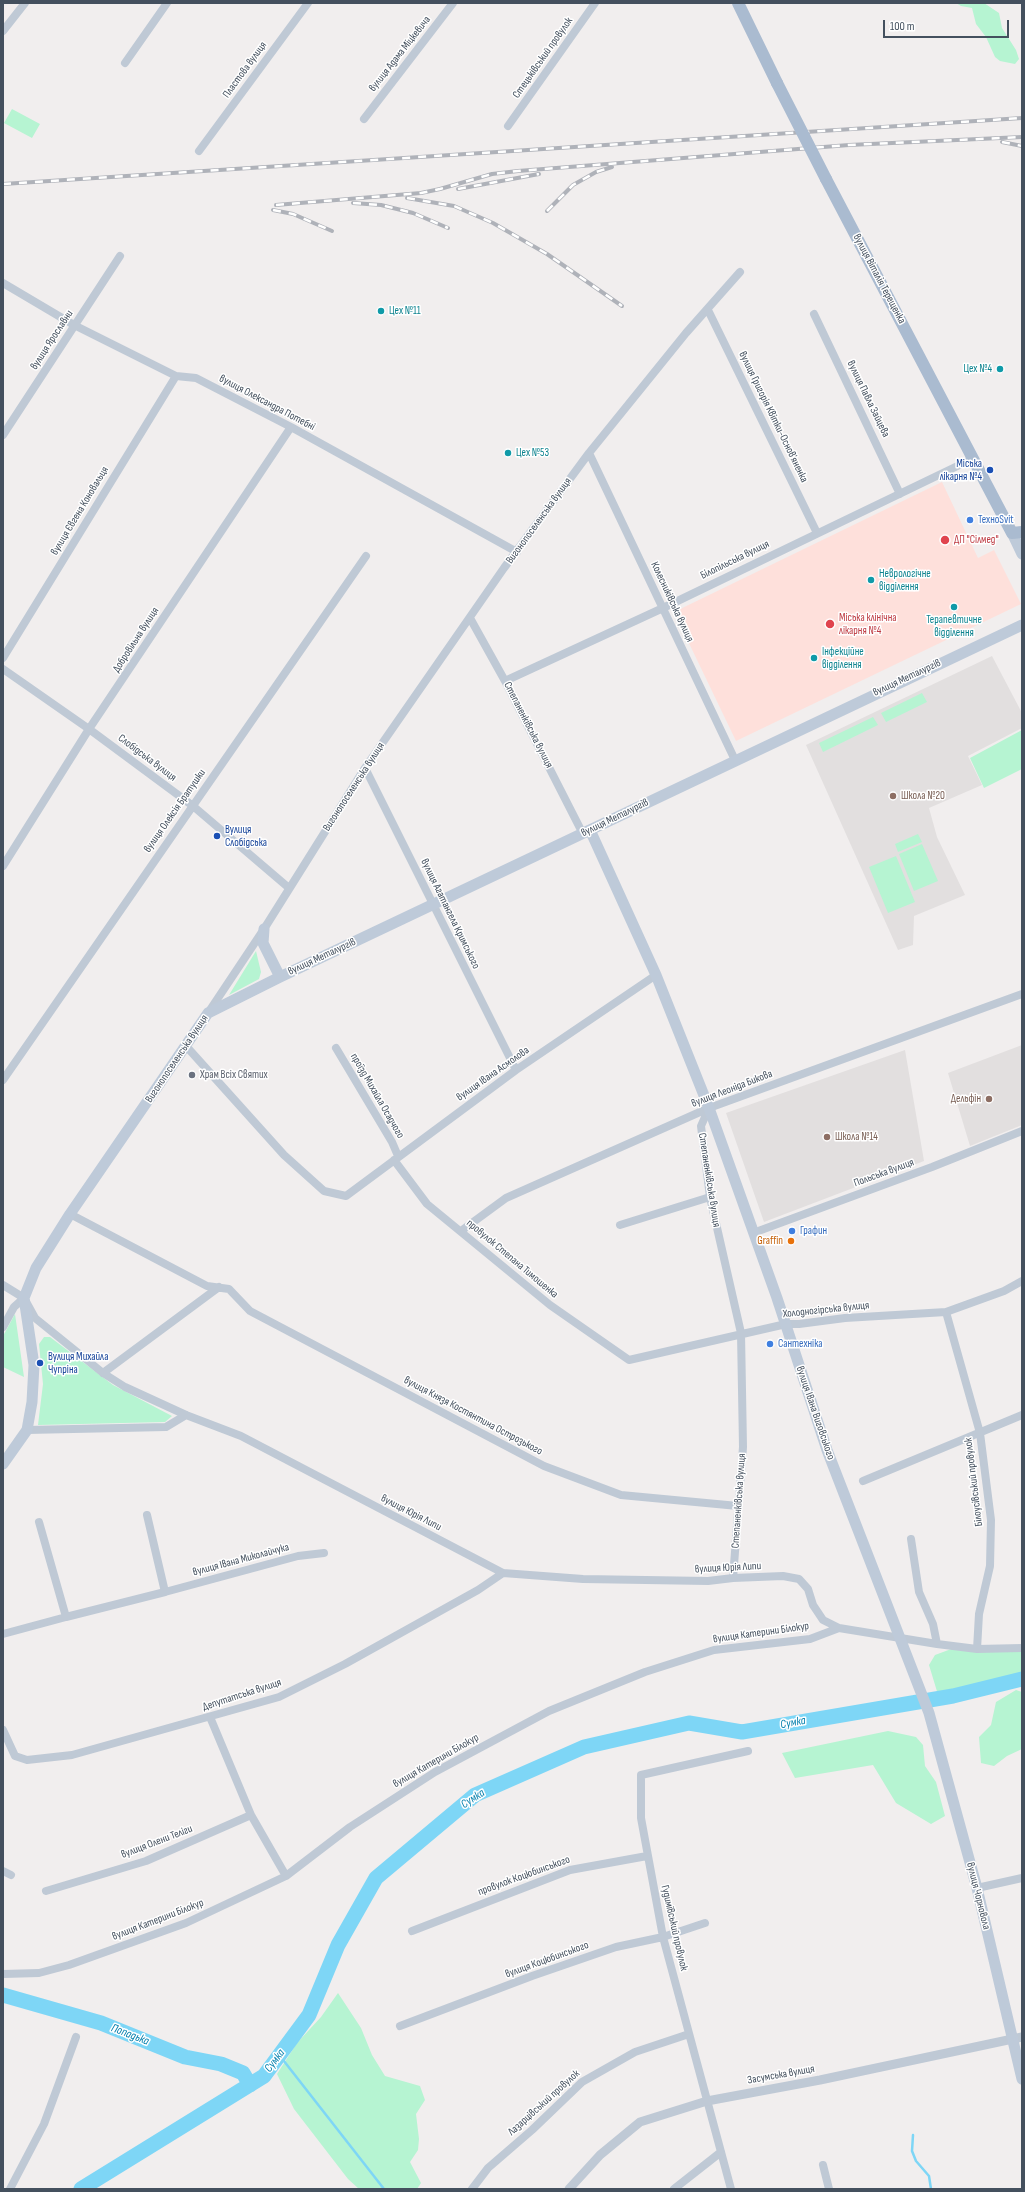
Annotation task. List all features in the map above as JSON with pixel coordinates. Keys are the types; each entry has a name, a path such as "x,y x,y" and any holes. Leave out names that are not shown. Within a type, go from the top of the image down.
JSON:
{"main road":[{"name":"вулиця Віталія Терещенка","path":"738,3 826,178 974,458 1017,532 1022,554"},
{"name":"вулиця Металургів","path":"208,1013 280,977 434,905 735,760 1022,625"},
{"name":"Степаненківська вулиця","path":"587,832 656,975 709,1108"},
{"path":"264,929 263,943 280,977"},
{"name":"Вигонопоселенська вулиця","path":"24,1298 36,1268 70,1214 208,1013"},
{"name":"вулиця Івана Виговського","path":"709,1108 786,1324 827,1450 858,1533 914,1670"},
{"path":"3,1464 26,1430 34,1381 24,1298"},
{"name":"вулиця Чорновола","path":"914,1670 929,1713 1017,2038 1022,2079"}],"street":[{"path":"3,31 25,3"},
{"path":"125,63 167,3"},
{"name":"Пластова вулиця","path":"199,150 308,3"},
{"name":"вулиця Адама Міцкевича","path":"364,119 453,3"},
{"name":"Стецьківський провулок","path":"508,126 595,3"},
{"name":"вулиця Ярославни","path":"3,435 120,256"},
{"name":"Вигонопоселенська вулиця","path":"208,1013 264,929 365,768 517,552 589,453 686,333 708,310 740,272"},
{"name":"вулиця Олександра Потебні","path":"3,283 74,325 176,376 196,378 290,427 517,552"},
{"name":"вулиця Григорія Квітки-Основʼяненка","path":"708,310 817,533"},
{"name":"вулиця Павла Зайцева","path":"814,314 900,494"},
{"name":"вулиця Євгена Коновальця","path":"3,658 176,376"},
{"name":"Добровільна вулиця","path":"3,866 89,729 290,427"},
{"name":"Колесниківська вулиця","path":"589,453 735,760"},
{"name":"Білопільська вулиця","path":"505,681 663,608 974,458"},
{"name":"вулиця Олексія Братушки","path":"3,1080 366,556"},
{"name":"Степаненківська вулиця","path":"470,618 587,832"},
{"name":"Слобідська вулиця","path":"3,669 89,729 193,806 289,888"},
{"name":"вулиця Агатангела Кримського","path":"365,768 516,1070"},
{"name":"вулиця Івана Асмолова","path":"186,1046 284,1155 324,1190 346,1196 516,1070 656,975"},
{"name":"вулиця Леоніда Бикова","path":"461,1231 506,1198 709,1108 1022,994"},
{"name":"проїзд Михайла Осадчого","path":"336,1048 392,1142 396,1158"},
{"name":"Степаненківська вулиця","path":"709,1108 700,1126 710,1197 741,1333 743,1447 733,1578"},
{"name":"Польська вулиця","path":"753,1233 932,1167 1022,1131"},
{"name":"провулок Степана Тимошенка","path":"396,1158 427,1204 550,1305 629,1360"},
{"path":"620,1225 710,1197"},
{"name":"вулиця Князя Костянтина Острозького","path":"70,1214 207,1286 229,1289 250,1311 544,1466 621,1495 738,1506"},
{"name":"Холодногірська вулиця","path":"629,1360 741,1333 786,1324 799,1324 845,1318 946,1312 1004,1291 1022,1281"},
{"name":"вулиця Юрія Липи","path":"3,1285 24,1298 35,1318 103,1373 125,1387 186,1416 241,1436 503,1573 582,1579 708,1581 733,1578 783,1576 799,1579 808,1589 813,1606 823,1620 839,1628"},
{"path":"103,1373 219,1287"},
{"name":"Вигонопоселенська вулиця","path":"3,1327 14,1307 24,1298"},
{"name":"Білоусівський провулок","path":"946,1312 980,1433 991,1520 990,1566 979,1614 977,1649"},
{"path":"863,1481 1022,1415"},
{"path":"26,1430 166,1427 186,1416"},
{"path":"147,1515 165,1592"},
{"path":"39,1522 66,1617"},
{"path":"911,1539 919,1592 932,1624 936,1644"},
{"name":"вулиця Івана Миколайчука","path":"3,1634 298,1556 324,1553"},
{"name":"Депутатська вулиця","path":"3,1730 15,1756 27,1760 72,1755 279,1697 345,1664 478,1590 503,1573"},
{"path":"839,1628 902,1639 977,1649 1022,1648"},
{"name":"вулиця Катерини Білокур","path":"3,1974 39,1972 69,1965 186,1923 286,1876 350,1827 435,1772 549,1711 645,1672 714,1650 810,1639 839,1628"},
{"path":"210,1717 251,1815 286,1876"},
{"name":"Гудимівський провулок","path":"731,2189 706,2101 663,1937 641,1818 641,1775 748,1751"},
{"name":"вулиця Олени Теліги","path":"46,1891 146,1861 251,1815"},
{"name":"провулок Коцюбинського","path":"412,1931 570,1870 647,1856"},
{"path":"3,1871 11,1875"},
{"path":"977,1888 1022,1878"},
{"name":"вулиця Коцюбинського","path":"400,2026 532,1976 616,1947 663,1937 705,1923"},
{"name":"Лазарцівський провулок","path":"472,2189 488,2168 532,2130 582,2082 635,2052 689,2034"},
{"path":"10,2189 44,2124 76,2037"},
{"name":"Засумська вулиця","path":"569,2189 600,2155 640,2122 706,2101 820,2080 1017,2038"},
{"path":"674,2189 721,2152"},
{"path":"823,2165 829,2189"}],"shaded area":[{"name":"Міська клінічна лікарня №4","path":"942,482 978,558 994,550 1021,604 736,741 674,612"},
{"name":"Школа №20","path":"992,656 1022,713 1022,728 968,756 982,785 929,808 937,837 965,895 914,916 913,945 898,950 806,745"},
{"name":"Дельфін","path":"1022,1045 1022,1125 970,1146 948,1073"},
{"name":"Школа №14","path":"905,1050 924,1161 764,1222 726,1113"}],"green space":[{"path":"956,3 984,3 999,13 1002,28 1016,50 1019,59 1015,64 1000,61 995,57 986,37 976,24 972,8 961,6"},
{"path":"12,109 40,124 32,138 4,123"},
{"path":"922,693 927,702 886,722 881,713"},
{"path":"873,717 878,725 823,752 819,743"},
{"path":"1022,730 1022,769 984,788 970,758"},
{"path":"918,834 922,842 898,852 895,844"},
{"path":"922,844 938,881 914,891 899,854"},
{"path":"896,856 915,902 888,913 869,867"},
{"path":"256,951 261,972 259,979 229,995"},
{"path":"15,1314 24,1377 3,1367 3,1336"},
{"path":"44,1337 50,1337 113,1385 172,1416 165,1422 38,1425 43,1384 39,1344"},
{"path":"962,1645 1022,1652 1022,1676 939,1698 929,1665 935,1655"},
{"path":"1016,1690 1022,1692 1022,1749 1007,1756 994,1766 981,1763 979,1737 991,1725 996,1702"},
{"path":"888,1731 916,1737 923,1745 925,1766 936,1782 945,1816 931,1824 896,1803 873,1765 795,1778 782,1753"},
{"path":"338,1993 361,2028 372,2055 385,2076 420,2086 425,2100 416,2114 419,2139 418,2150 410,2162 421,2183 417,2189 359,2189 348,2179 294,2109 277,2074 297,2043 321,2017"}],"waterway":[{"name":"Сумка","path":"81,2189 264,2076 309,2015 338,1945 376,1878 475,1795 584,1747 689,1723 742,1732 953,1696 1022,1679"},
{"name":"Попадька","path":"3,1995 101,2023 185,2057 221,2064 243,2073 250,2085"},
{"path":"280,2056 384,2189"},
{"path":"913,2135 912,2151 916,2161 929,2176 931,2189"}],"railway":[{"path":"3,184 1022,118"},
{"path":"276,205 421,193 492,174 518,171 849,145 1022,137"},
{"path":"1002,142 1022,146"},
{"path":"547,211 573,185 596,172 612,167"},
{"path":"458,189 539,174"},
{"path":"407,198 454,206 493,223 547,254 622,306"},
{"path":"353,203 381,205 413,213 448,228"},
{"path":"273,210 293,214 332,231"}],"place":[{"name":"Цех №11","path":"381,311"},
{"name":"Цех №4","path":"1000,369"},
{"name":"Цех №53","path":"508,453"},
{"name":"Міська лікарня №4","path":"990,470"},
{"name":"ТехноSvit","path":"970,520"},
{"name":"ДП \"Сілмед\"","path":"945,540"},
{"name":"Неврологічне відділення","path":"871,580"},
{"name":"Терапевтичне відділення","path":"954,607"},
{"name":"Міська клінічна лікарня №4","path":"830,624"},
{"name":"Інфекційне відділення","path":"814,658"},
{"name":"Школа №20","path":"893,796"},
{"name":"Вулиця Слобідська","path":"217,836"},
{"name":"Храм Всіх Святих","path":"192,1075"},
{"name":"Дельфін","path":"989,1099"},
{"name":"Школа №14","path":"827,1137"},
{"name":"Графин","path":"792,1231"},
{"name":"Graffin","path":"791,1241"},
{"name":"Сантехніка","path":"770,1344"},
{"name":"Вулиця Михайла Чупріна","path":"40,1363"}]}
